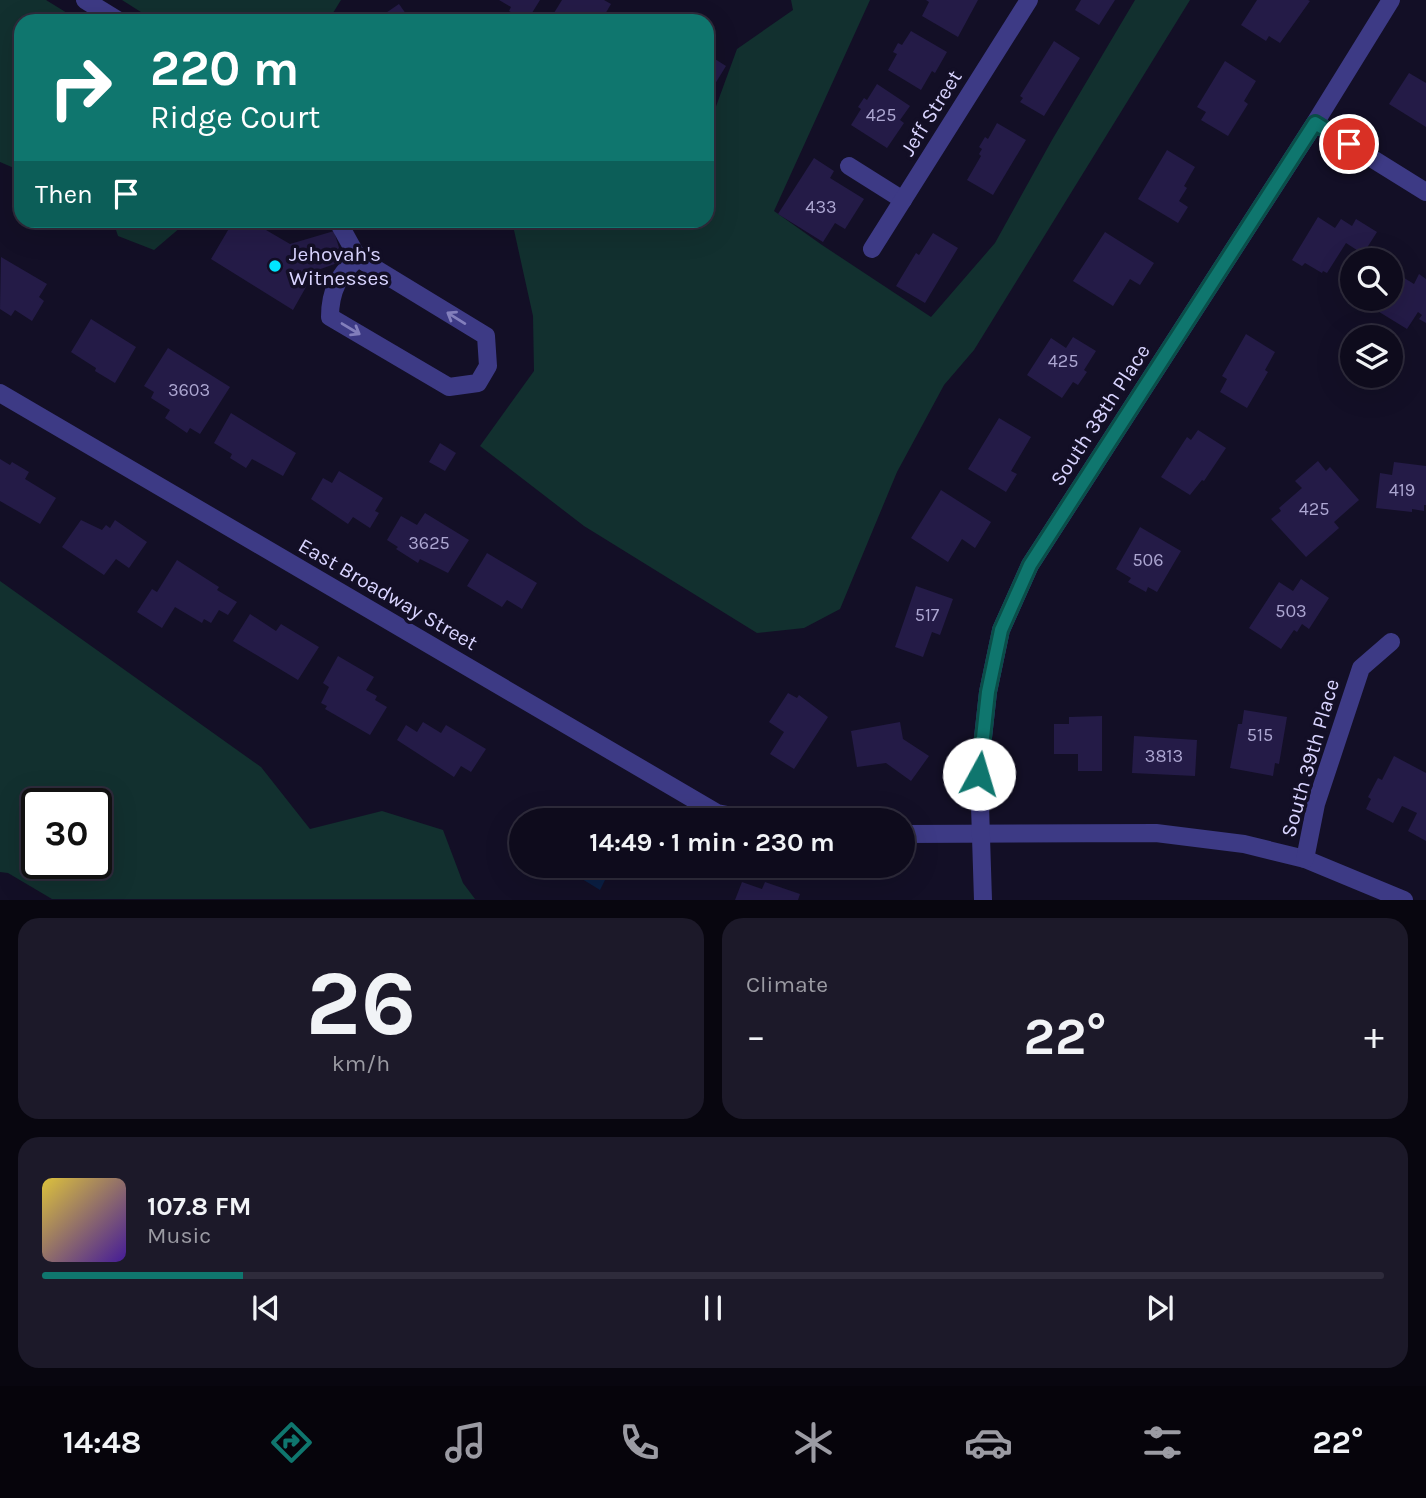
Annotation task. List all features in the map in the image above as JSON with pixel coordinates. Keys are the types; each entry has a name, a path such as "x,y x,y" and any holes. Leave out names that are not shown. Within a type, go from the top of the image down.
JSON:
{"street":[{"path":"85,0 108,14"},
{"name":"Jeff Street","path":"872,249 1029,0"},
{"name":"South 38th Place","path":"983,900 979,774 988,692 1001,630 1030,565 1315,123 1391,0"},
{"path":"1315,123 1426,191"},
{"path":"849,166 903,200"},
{"path":"341,228 358,258 486,336 488,366 478,383 449,387 330,317 330,302 335,285 345,269 358,258"},
{"name":"East Broadway Street","path":"0,393 708,808"},
{"name":"South 39th Place","path":"1305,859 1316,804 1361,668 1391,642"},
{"path":"915,834 1156,833 1244,844 1305,859 1404,900"}],"green space":[{"path":"0,0 46,0 69,14 14,14 14,168 0,162"},
{"path":"122,0 341,0 332,14 144,14"},
{"path":"791,0 870,0 774,211 931,317 995,243 1135,0 1190,0 974,350 944,385 897,472 840,609 804,628 757,633 584,526 480,446 534,371 533,316 514,228 714,228 714,112 737,49 793,10"},
{"path":"116,228 180,228 154,250 118,236"},
{"path":"0,581 261,767 310,829 382,811 443,830 463,883 475,899 52,899 8,873 0,872"}],"water":[{"path":"580,878 606,878 600,890"}],"building":[{"path":"499,0 540,0 531,14 514,14 509,11 511,7"},
{"path":"562,0 604,0 611,4 605,14 553,14"},
{"path":"926,0 978,0 958,37 922,16 929,2"},
{"path":"1081,0 1115,0 1099,25 1075,10"},
{"path":"1257,0 1310,1 1280,43 1269,36 1266,41 1241,25"},
{"path":"399,4 406,14 384,14"},
{"path":"911,31 947,52 921,90 888,70 897,54 893,52 898,43 902,45"},
{"path":"1054,41 1080,58 1044,116 1020,102 1023,98 1020,96"},
{"path":"714,58 726,66 714,86"},
{"path":"1225,61 1256,81 1244,101 1248,104 1228,136 1201,120 1206,112 1197,107"},
{"path":"1409,73 1426,83 1426,127 1389,104"},
{"path":"877,84 910,106 900,120 904,123 887,148 851,125 861,109 858,107 864,98 867,100"},
{"path":"997,123 1026,140 993,195 967,180 981,156 979,154 982,149 979,147 985,137 988,139"},
{"path":"1167,150 1195,167 1179,201 1188,207 1178,223 1138,199"},
{"path":"814,158 834,171 830,178 864,199 845,229 835,223 823,242 778,214"},
{"path":"1318,217 1335,228 1341,219 1352,226 1356,219 1377,232 1367,248 1354,248 1346,243 1340,248 1327,273 1305,263 1302,266 1292,260"},
{"name":"Jehovah's Witnesses","path":"229,228 263,228 290,244 334,231 343,261 315,271 293,310 211,259"},
{"path":"1105,232 1154,263 1140,285 1130,279 1113,306 1073,281"},
{"path":"933,233 958,248 925,303 896,286 916,253 919,255"},
{"path":"1,257 47,284 39,297 44,301 32,321 15,310 11,316 0,309"},
{"path":"1419,274 1426,279 1426,323 1419,319 1422,315 1418,312 1407,329 1378,311 1403,311 1403,277 1414,284"},
{"path":"91,319 136,347 115,383 71,352"},
{"path":"1246,334 1275,352 1265,370 1268,372 1247,408 1220,392 1227,379 1222,376"},
{"path":"1073,337 1096,351 1078,385 1073,382 1062,398 1027,375 1051,338 1066,348"},
{"path":"168,348 230,387 200,434 190,428 187,433 165,418 170,410 151,398 154,392 144,386"},
{"path":"231,413 296,453 283,476 252,459 246,468 230,458 232,454 214,443"},
{"path":"999,418 1031,437 1011,471 1017,474 1006,492 968,469"},
{"path":"1198,430 1226,448 1204,481 1202,480 1190,495 1161,477 1187,437 1191,440"},
{"path":"440,443 456,453 445,471 429,462"},
{"path":"0,459 10,465 12,462 29,472 25,479 56,498 40,524 0,501"},
{"path":"1318,461 1326,471 1330,467 1359,500 1334,522 1339,528 1306,557 1271,519 1281,511 1279,508 1302,488 1295,481"},
{"path":"1394,462 1426,466 1424,511 1376,508 1380,473 1392,475"},
{"path":"339,471 383,498 375,511 379,513 370,528 353,517 348,524 311,499 323,478 332,483"},
{"path":"941,490 991,522 975,548 962,539 948,562 911,538"},
{"path":"425,513 469,540 448,573 420,559 418,563 387,540 401,516 417,525"},
{"path":"81,520 102,530 106,525 110,528 115,520 147,542 129,568 116,559 104,575 62,547"},
{"path":"1140,527 1181,551 1157,592 1148,587 1146,592 1128,582 1131,578 1116,569"},
{"path":"487,553 537,583 522,609 507,600 502,607 467,586"},
{"path":"177,560 237,602 228,615 219,610 211,623 204,619 202,623 175,607 162,628 137,612 152,589 157,592"},
{"path":"1301,579 1329,598 1309,629 1302,624 1297,632 1294,630 1281,649 1249,628 1279,582 1293,591"},
{"path":"916,586 953,599 940,635 932,632 923,657 895,647"},
{"path":"250,614 276,631 281,624 319,647 298,680 233,641"},
{"path":"338,656 374,677 366,690 377,696 375,700 387,707 370,735 325,709 327,706 321,703 329,687 323,683"},
{"path":"788,693 797,698 799,695 828,717 794,769 770,754 784,732 769,722"},
{"path":"1244,710 1287,717 1279,764 1275,763 1273,776 1230,768 1238,724 1242,724"},
{"path":"1102,716 1102,771 1078,771 1078,754 1054,754 1054,724 1069,724 1069,717"},
{"path":"423,722 441,733 446,725 486,749 471,772 461,766 454,777 397,740 406,725 417,732"},
{"path":"900,722 903,739 929,756 911,781 886,763 857,767 851,731"},
{"path":"1134,736 1197,740 1195,776 1132,773"},
{"path":"1394,756 1426,773 1426,841 1408,831 1417,813 1402,806 1393,823 1366,809 1371,799 1368,797 1378,778 1382,780"},
{"path":"742,882 762,889 765,882 800,894 798,900 735,900"}],"place":[{"name":"Jehovah's Witnesses","path":"275,266"}],"route":[{"path":"979,774 988,692 1001,630 1030,565 1315,123 1349,144"}]}
